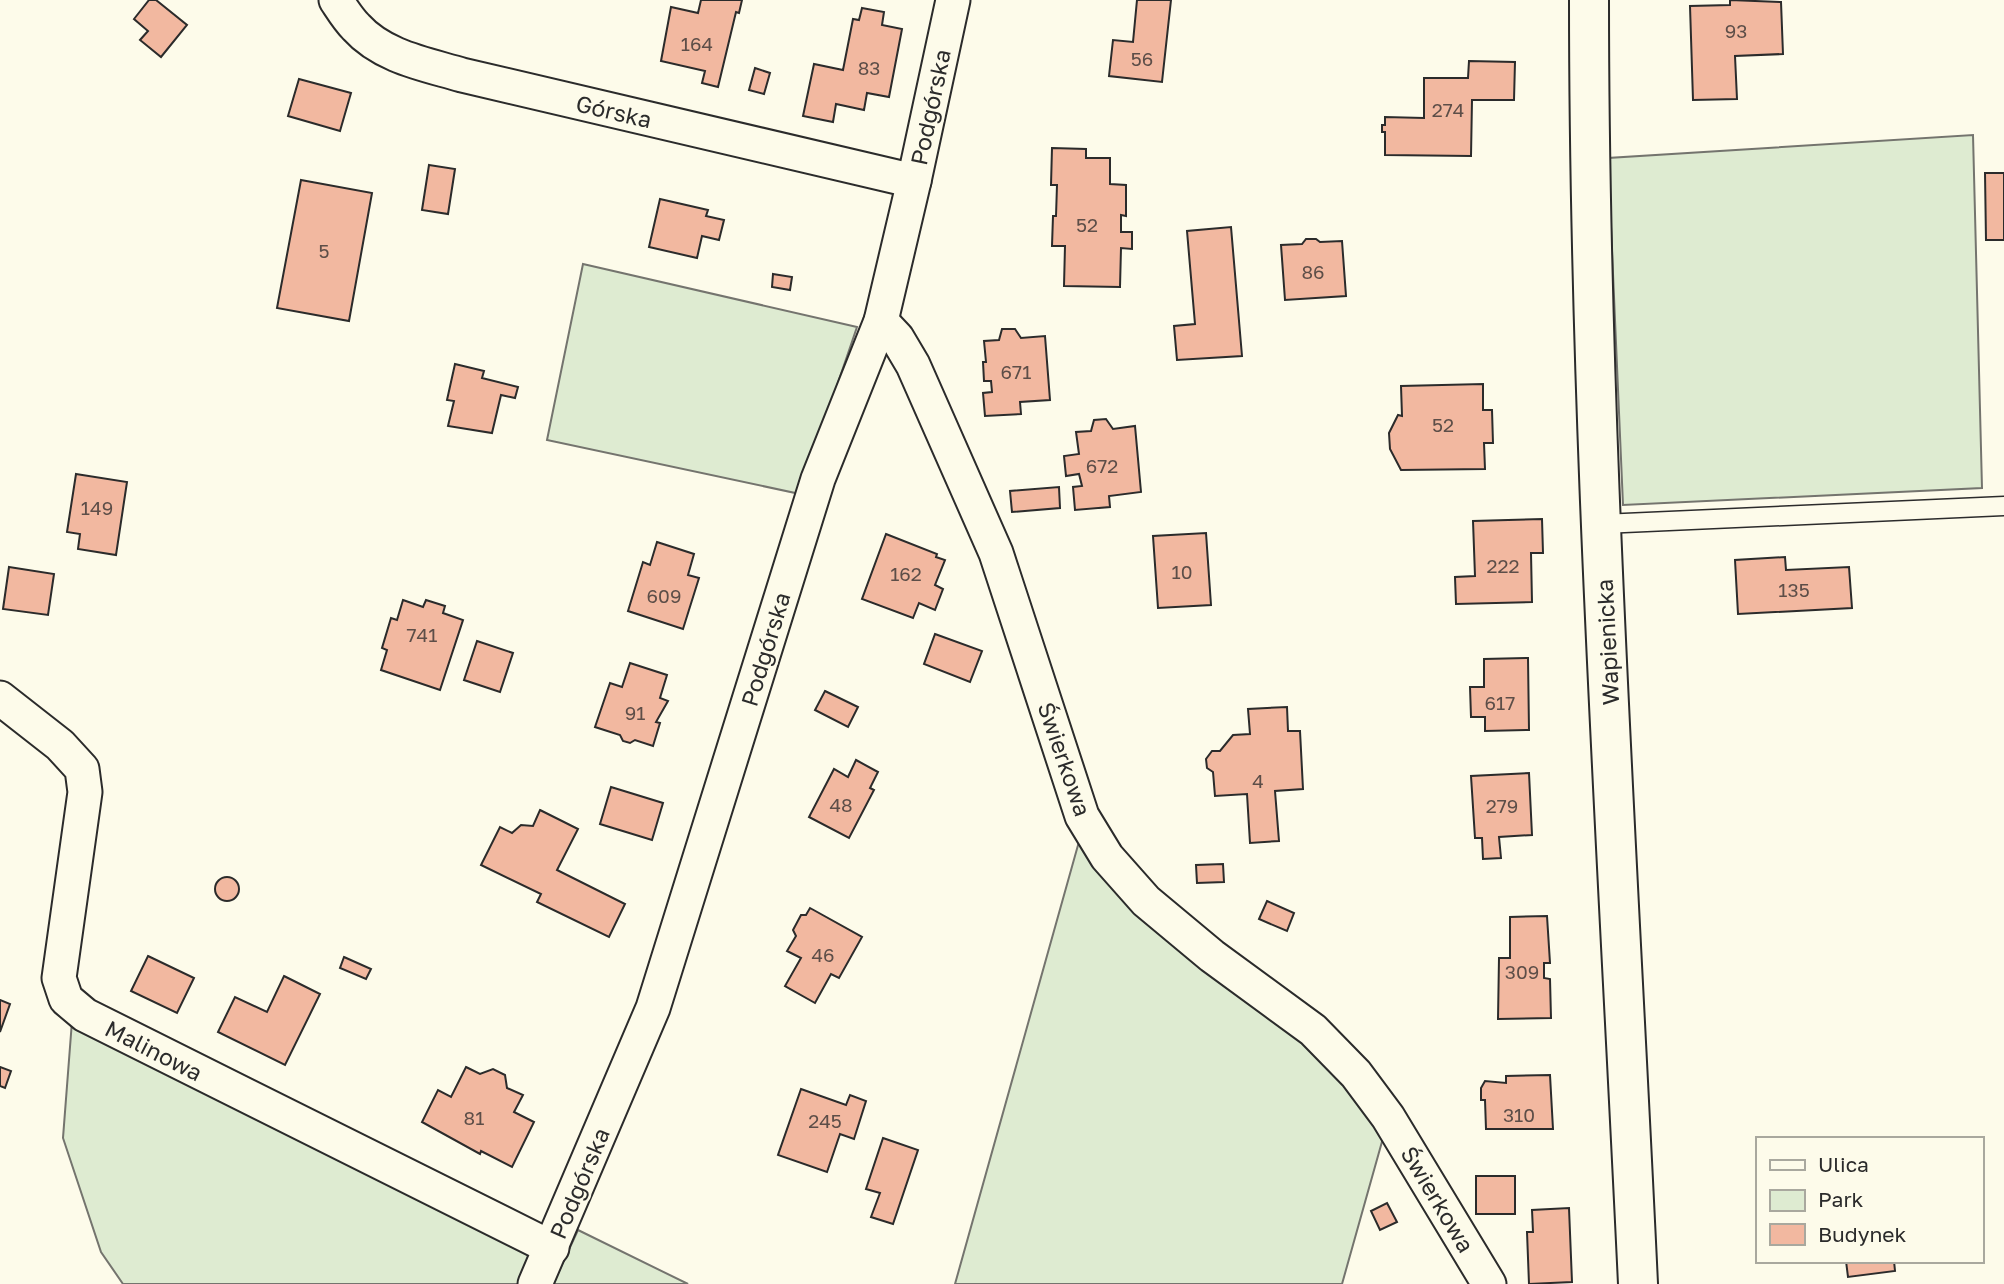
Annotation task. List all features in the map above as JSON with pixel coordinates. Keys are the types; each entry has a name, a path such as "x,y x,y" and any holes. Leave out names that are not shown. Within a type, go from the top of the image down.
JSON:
{"street":[{"name":"Górska","path":"336,0 356,28 375,43 402,58 462,75 914,181"},
{"name":"Podgórska","path":"535,1284 653,1009 818,479 881,321 953,0"},
{"name":"Wapienicka","path":"1589,0 1589,141 1602,524 1638,1284"},
{"name":"Świerkowa","path":"881,321 897,338 913,365 996,553 1082,816 1107,857 1146,901 1212,956 1313,1030 1356,1074 1388,1117 1489,1284"},
{"name":"Malinowa","path":"0,698 60,745 82,769 85,792 59,978 66,999 85,1016 552,1248"}],"lane":[{"path":"1602,524 2004,506"}],"green space":[{"path":"1973,135 1982,488 1623,505 1608,158"},
{"path":"583,264 857,327 800,494 547,440"},
{"path":"1080,838 1304,1038 1385,1131 1342,1284 955,1284"},
{"path":"72,1021 529,1249 533,1263 524,1284 123,1284 101,1252 63,1138"},
{"path":"578,1230 688,1284 553,1284"}],"building":[{"path":"149,0 156,0 187,25 161,57 140,40 148,31 134,19"},
{"path":"701,0 742,0 739,13 736,12 718,87 702,83 705,71 661,61 671,7 698,13"},
{"path":"1137,0 1171,0 1162,82 1109,76 1113,40 1133,42"},
{"path":"1730,0 1781,2 1783,54 1735,56 1737,99 1693,100 1690,6 1730,5"},
{"path":"862,8 884,12 882,25 902,29 889,97 867,93 864,110 836,104 833,122 803,116 814,64 843,70 853,19 859,20"},
{"path":"1469,61 1515,62 1514,100 1472,100 1471,156 1385,155 1385,132 1382,132 1382,125 1385,125 1385,117 1424,118 1424,78 1468,78"},
{"path":"755,68 770,73 764,94 749,90"},
{"path":"299,79 351,93 340,131 288,116"},
{"path":"1052,148 1086,149 1086,158 1110,158 1110,184 1126,185 1126,216 1121,215 1121,232 1132,232 1132,249 1121,248 1120,287 1064,286 1065,246 1052,246 1057,185 1051,185"},
{"path":"429,165 455,169 448,214 422,210"},
{"path":"1985,173 2004,173 2004,240 1986,240"},
{"path":"301,180 372,193 349,321 277,308"},
{"path":"660,199 708,210 706,216 724,220 719,240 702,236 697,258 649,247"},
{"path":"1231,227 1242,356 1177,360 1174,326 1195,324 1187,231"},
{"path":"1306,239 1320,242 1342,241 1346,296 1285,300 1281,245 1302,244"},
{"path":"773,274 792,277 790,290 772,287"},
{"path":"1002,329 1015,329 1021,338 1045,336 1050,400 1020,402 1021,414 985,416 983,393 992,392 991,381 984,381 984,341 999,340"},
{"path":"455,364 484,371 482,378 518,387 515,398 501,395 492,433 448,426 454,401 447,400"},
{"path":"1483,384 1483,410 1492,410 1493,443 1484,443 1485,469 1401,470 1390,449 1389,433 1398,415 1402,416 1401,386"},
{"path":"1106,419 1113,429 1135,426 1141,492 1109,496 1110,507 1075,510 1073,487 1082,486 1079,474 1066,476 1064,456 1079,454 1076,432 1091,431 1094,420"},
{"path":"76,474 127,482 116,555 78,549 80,534 67,532"},
{"path":"1059,487 1060,508 1012,512 1010,491"},
{"path":"1542,519 1543,553 1531,553 1532,602 1456,604 1455,577 1475,576 1473,521"},
{"path":"1206,533 1211,605 1158,608 1153,536"},
{"path":"886,534 937,554 936,557 945,560 935,585 943,589 935,610 919,603 913,618 862,599"},
{"path":"657,542 694,554 688,575 699,578 683,629 628,611 643,562 650,565"},
{"path":"1785,557 1786,570 1849,567 1852,608 1738,614 1735,560"},
{"path":"9,567 54,574 48,615 3,609"},
{"path":"403,600 423,607 426,600 445,606 443,613 463,620 440,690 381,670 387,650 382,648 391,618 397,620"},
{"path":"935,634 982,651 970,682 924,664"},
{"path":"477,641 513,653 500,692 464,680"},
{"path":"1528,658 1529,730 1485,731 1485,717 1471,717 1470,687 1484,687 1484,659"},
{"path":"630,663 667,675 660,698 668,701 656,722 660,723 653,746 635,740 630,743 623,741 620,735 595,727 610,683 622,687"},
{"path":"825,691 858,707 848,727 815,710"},
{"path":"1287,707 1288,731 1300,731 1303,789 1275,791 1279,841 1250,843 1247,794 1215,796 1213,772 1207,768 1206,759 1212,751 1220,751 1233,735 1250,734 1248,709"},
{"path":"856,760 878,772 870,788 874,790 849,838 809,817 834,769 848,777"},
{"path":"1529,773 1532,835 1499,837 1501,858 1483,859 1482,838 1475,838 1471,776"},
{"path":"611,787 663,803 652,840 600,824"},
{"path":"540,810 578,829 557,870 625,904 609,937 537,902 541,894 481,865 500,827 512,833 521,825 533,826"},
{"path":"1223,864 1224,882 1197,883 1196,865"},
{"path":"227,877 238,884 239,889 232,900 227,901 216,894 215,889 222,878"},
{"path":"1267,901 1294,913 1287,931 1259,919"},
{"path":"810,908 862,937 839,978 831,974 815,1003 785,986 801,958 787,951 796,936 793,930 801,915 806,915"},
{"path":"1547,916 1550,963 1544,963 1544,978 1550,979 1551,1018 1498,1019 1499,958 1510,958 1510,917"},
{"path":"148,956 194,978 177,1013 131,991"},
{"path":"344,957 371,969 366,979 340,968"},
{"path":"284,976 320,994 285,1065 218,1032 235,997 267,1012"},
{"path":"0,1000 10,1004 0,1032"},
{"path":"0,1067 11,1071 5,1088 0,1086"},
{"path":"466,1067 480,1074 493,1069 505,1075 507,1088 523,1095 514,1112 534,1122 512,1167 481,1151 480,1154 422,1122 438,1090 451,1097"},
{"path":"1550,1075 1553,1129 1486,1129 1485,1100 1481,1100 1481,1088 1485,1081 1506,1083 1506,1076"},
{"path":"801,1089 846,1105 850,1095 866,1101 854,1139 840,1134 827,1172 778,1155"},
{"path":"883,1138 918,1150 893,1224 871,1217 880,1193 866,1189"},
{"path":"1476,1176 1515,1176 1515,1214 1476,1214"},
{"path":"1387,1203 1397,1222 1380,1230 1371,1211"},
{"path":"1569,1208 1572,1282 1529,1284 1527,1232 1533,1232 1532,1210"},
{"path":"1846,1263 1894,1263 1895,1271 1848,1277"}]}
